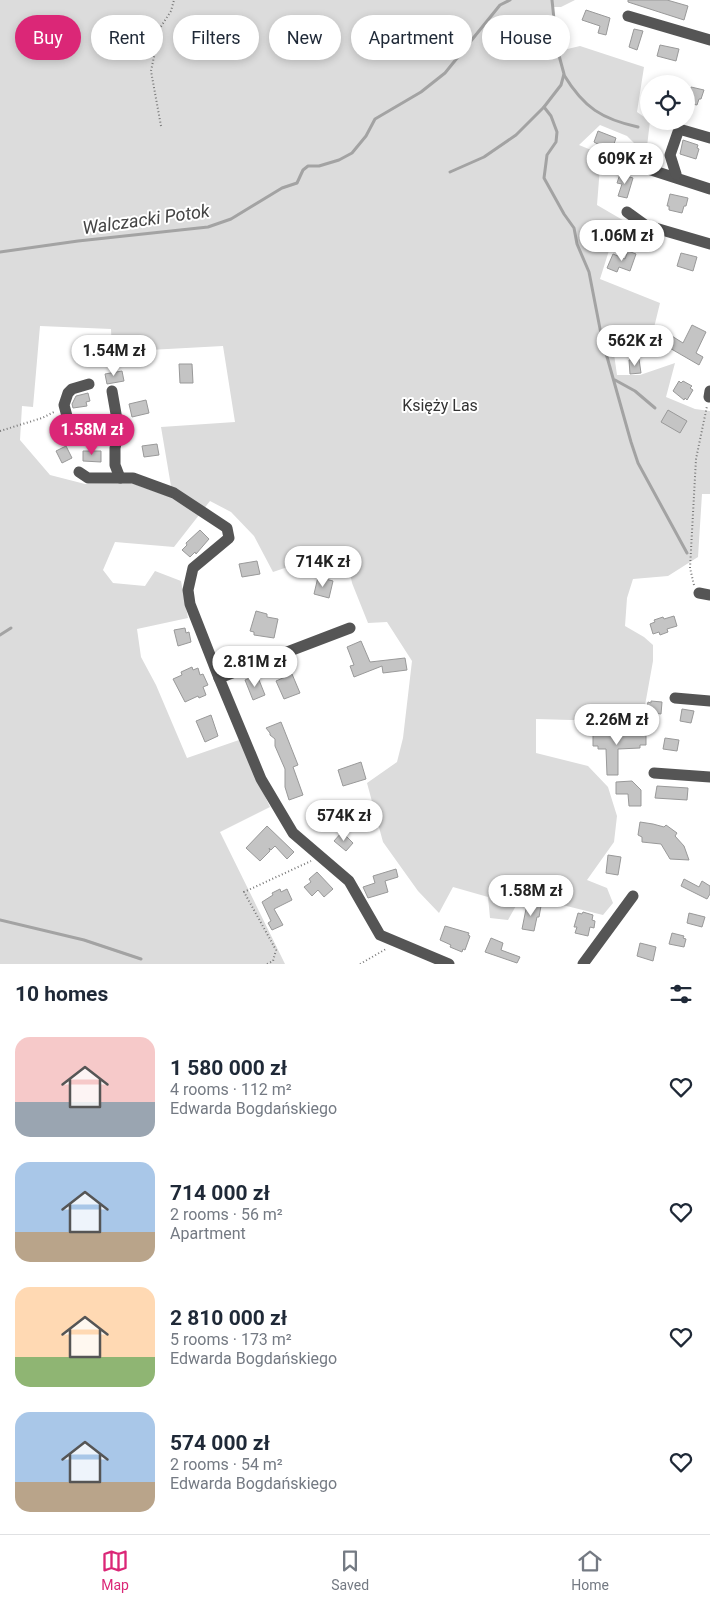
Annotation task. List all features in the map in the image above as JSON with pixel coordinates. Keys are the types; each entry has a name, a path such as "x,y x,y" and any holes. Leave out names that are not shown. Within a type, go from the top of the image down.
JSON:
{"street":[{"path":"628,16 710,40"},
{"path":"676,174 670,155 679,129 710,138"},
{"path":"610,154 642,167 710,189"},
{"path":"627,212 645,225 710,244"},
{"path":"89,384 72,389 68,393 64,405 68,420 75,426 91,428 117,439"},
{"path":"112,391 119,431 115,448 115,465 120,478"},
{"path":"79,472 88,478 133,478 174,493 227,528 229,538 193,568 188,590 190,604 218,678 261,779 293,833 349,881 380,935 449,964"},
{"path":"218,678 350,628"},
{"path":"675,698 710,701"},
{"path":"654,773 710,777"},
{"path":"583,964 633,896"}],"path":[{"path":"161,126 151,71 160,28 171,11 174,0"},
{"path":"704,594 694,584 690,568 696,458 709,394"},
{"path":"0,431 42,418 49,413 64,410"},
{"path":"266,964 273,961 276,950 244,892 320,857"},
{"path":"360,964 397,942"}],"green space":[{"name":"Księży Las","path":"0,0 575,0 561,7 552,7 553,15 482,15 482,60 570,60 570,48 580,46 644,67 643,75 640,75 637,112 640,114 640,130 649,130 646,155 627,136 600,125 579,145 618,161 600,167 597,205 633,226 628,242 612,241 600,279 660,303 651,340 614,354 617,375 640,375 675,363 666,397 695,409 710,411 710,494 702,494 698,557 668,576 633,579 627,598 625,626 644,637 653,645 653,661 642,722 536,719 536,753 588,766 608,787 617,816 614,842 587,880 607,888 613,903 603,915 522,895 508,920 490,918 488,897 453,887 439,913 418,891 383,842 367,783 397,762 403,738 412,661 387,622 368,623 352,583 348,563 320,556 273,572 254,536 231,512 210,501 174,547 115,542 103,570 113,583 145,586 155,571 181,581 188,618 137,629 141,657 156,685 187,758 239,740 270,807 220,832 285,964 0,964","holes":["40,326 111,329 112,352 223,346 235,422 161,427 173,498 131,483 85,484 50,475 20,440 22,406 33,407"]}],"building":[{"path":"628,0 667,0 688,6 684,20 628,2"},
{"path":"586,10 610,18 606,35 598,33 600,26 582,20"},
{"path":"634,29 643,31 637,50 629,47"},
{"path":"660,45 679,49 676,61 657,56"},
{"path":"695,88 704,90 697,105 695,105"},
{"path":"598,131 616,138 613,147 608,145 605,148 594,142"},
{"path":"683,140 698,145 697,148 699,149 696,159 680,154"},
{"path":"620,174 633,178 627,198 618,196 622,184 617,183"},
{"path":"670,194 688,198 682,213 669,210 669,206 667,206"},
{"path":"628,251 636,254 630,271 619,267 617,272 607,268 613,254 625,259"},
{"path":"681,253 697,257 693,271 677,266"},
{"path":"692,325 706,332 696,353 703,357 699,365 661,343 667,333 683,343"},
{"path":"639,359 641,373 630,374 629,360"},
{"path":"179,364 192,364 193,383 180,383"},
{"path":"122,371 124,381 107,384 105,374"},
{"path":"679,381 692,386 690,388 693,390 687,400 685,398 684,400 673,391"},
{"path":"88,393 90,401 86,402 87,406 73,408 72,404 76,396"},
{"path":"146,400 149,413 132,417 129,404"},
{"path":"668,410 687,421 680,433 661,422"},
{"path":"157,444 159,455 144,457 142,446"},
{"path":"66,446 72,458 62,463 56,451"},
{"path":"83,451 101,451 101,462 83,461"},
{"path":"200,530 209,539 196,554 195,552 190,557 182,550 187,545 186,543"},
{"path":"329,556 331,565 311,568 310,559"},
{"path":"257,561 260,574 242,577 239,564"},
{"path":"318,577 333,581 329,598 314,594"},
{"path":"256,611 267,614 267,617 278,619 274,638 254,635 254,632 250,631"},
{"path":"674,616 677,626 667,629 668,632 660,635 659,632 653,634 650,624 655,622 654,620"},
{"path":"185,628 186,633 189,632 191,642 178,646 174,630"},
{"path":"361,641 370,662 405,658 407,670 383,673 382,666 354,677 350,666 354,665 347,647"},
{"path":"192,667 193,670 198,668 200,675 203,674 208,685 203,687 206,695 199,698 198,696 185,702 173,679 182,675 181,672"},
{"path":"292,674 300,693 284,699 276,681"},
{"path":"257,675 265,695 253,700 245,680"},
{"path":"651,701 662,702 661,714 646,712 648,702 651,703"},
{"path":"682,709 694,711 691,723 680,721"},
{"path":"211,715 218,736 205,742 196,721"},
{"path":"281,722 298,765 293,767 303,795 289,800 285,787 285,769 275,746 275,739 266,728"},
{"path":"597,730 646,734 646,745 640,745 640,748 618,749 618,775 607,775 606,749 598,749 598,746 593,746 593,735 598,735"},
{"path":"665,738 679,740 677,751 663,749"},
{"path":"361,762 366,779 343,786 338,770"},
{"path":"632,781 641,790 641,806 629,806 628,794 616,794 616,782"},
{"path":"657,786 688,788 687,800 655,798"},
{"path":"640,822 664,827 666,825 677,833 675,836 684,846 689,860 670,859 661,844 642,842 642,837 638,835"},
{"path":"267,826 294,852 287,859 275,846 271,850 269,848 270,851 260,861 246,848"},
{"path":"342,832 353,843 346,851 334,841"},
{"path":"608,855 621,857 618,875 606,873"},
{"path":"396,869 398,877 385,881 388,892 368,898 363,887 375,883 373,876"},
{"path":"317,872 333,889 324,897 318,890 312,896 304,887 311,882 309,879"},
{"path":"684,879 699,887 702,881 710,886 710,894 707,899 681,886"},
{"path":"280,889 281,892 287,889 292,900 274,909 283,925 272,930 268,923 271,921 262,902"},
{"path":"527,904 541,906 534,931 522,929"},
{"path":"583,912 593,915 592,920 595,921 594,928 590,927 588,936 575,933 577,927 574,927 578,913 582,914"},
{"path":"689,913 705,917 702,927 687,923"},
{"path":"445,926 469,933 468,935 470,936 465,950 463,949 462,952 440,940"},
{"path":"672,933 684,936 683,938 686,939 684,947 669,944"},
{"path":"491,938 503,943 501,950 520,957 517,963 485,952"},
{"path":"640,943 656,947 653,961 637,956"}],"waterway":[{"name":"Walczacki Potok","path":"0,252 78,241 208,227 231,219 282,188 297,183 303,170 308,166 319,166 339,160 352,153 366,136 375,119 421,92 445,73 500,5 510,0"},
{"path":"552,0 557,48 564,74 561,85 544,107 551,116 557,132 556,142 547,155 544,178 574,228 577,244 589,272 602,339 638,463 687,553"},
{"path":"564,75 579,96 595,110 614,120 638,127"},
{"path":"450,172 484,157 516,135 544,107"},
{"path":"615,380 635,391 655,408"},
{"path":"0,635 11,628"},
{"path":"0,920 84,940 141,959"}]}
